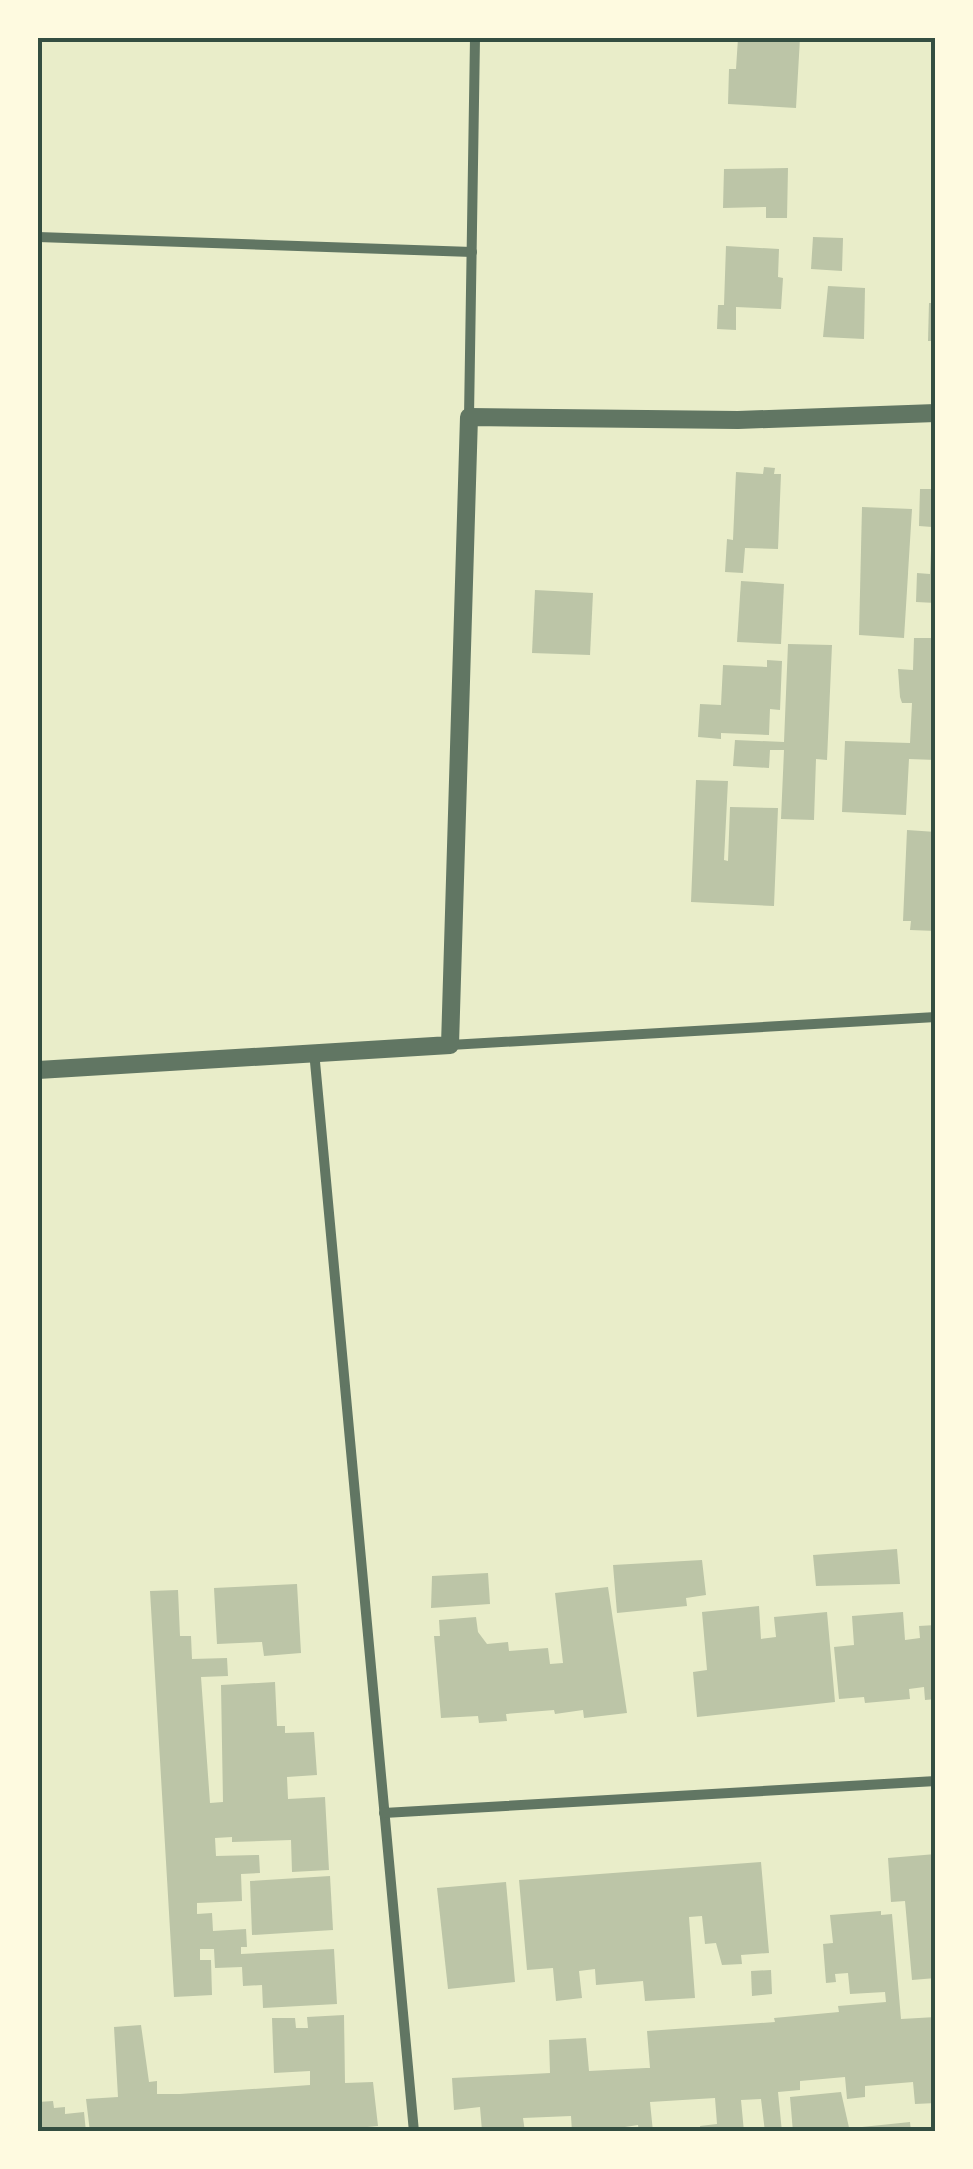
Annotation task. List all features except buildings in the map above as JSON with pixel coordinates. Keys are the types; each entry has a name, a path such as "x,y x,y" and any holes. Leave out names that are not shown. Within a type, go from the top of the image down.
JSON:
{"street":[{"path":"450,1044 476,38"},
{"path":"38,238 472,252"},
{"path":"468,416 738,420 936,413"},
{"path":"38,1070 314,1050 936,1017"},
{"path":"314,1050 414,2132"},
{"path":"384,1813 936,1781"}]}
